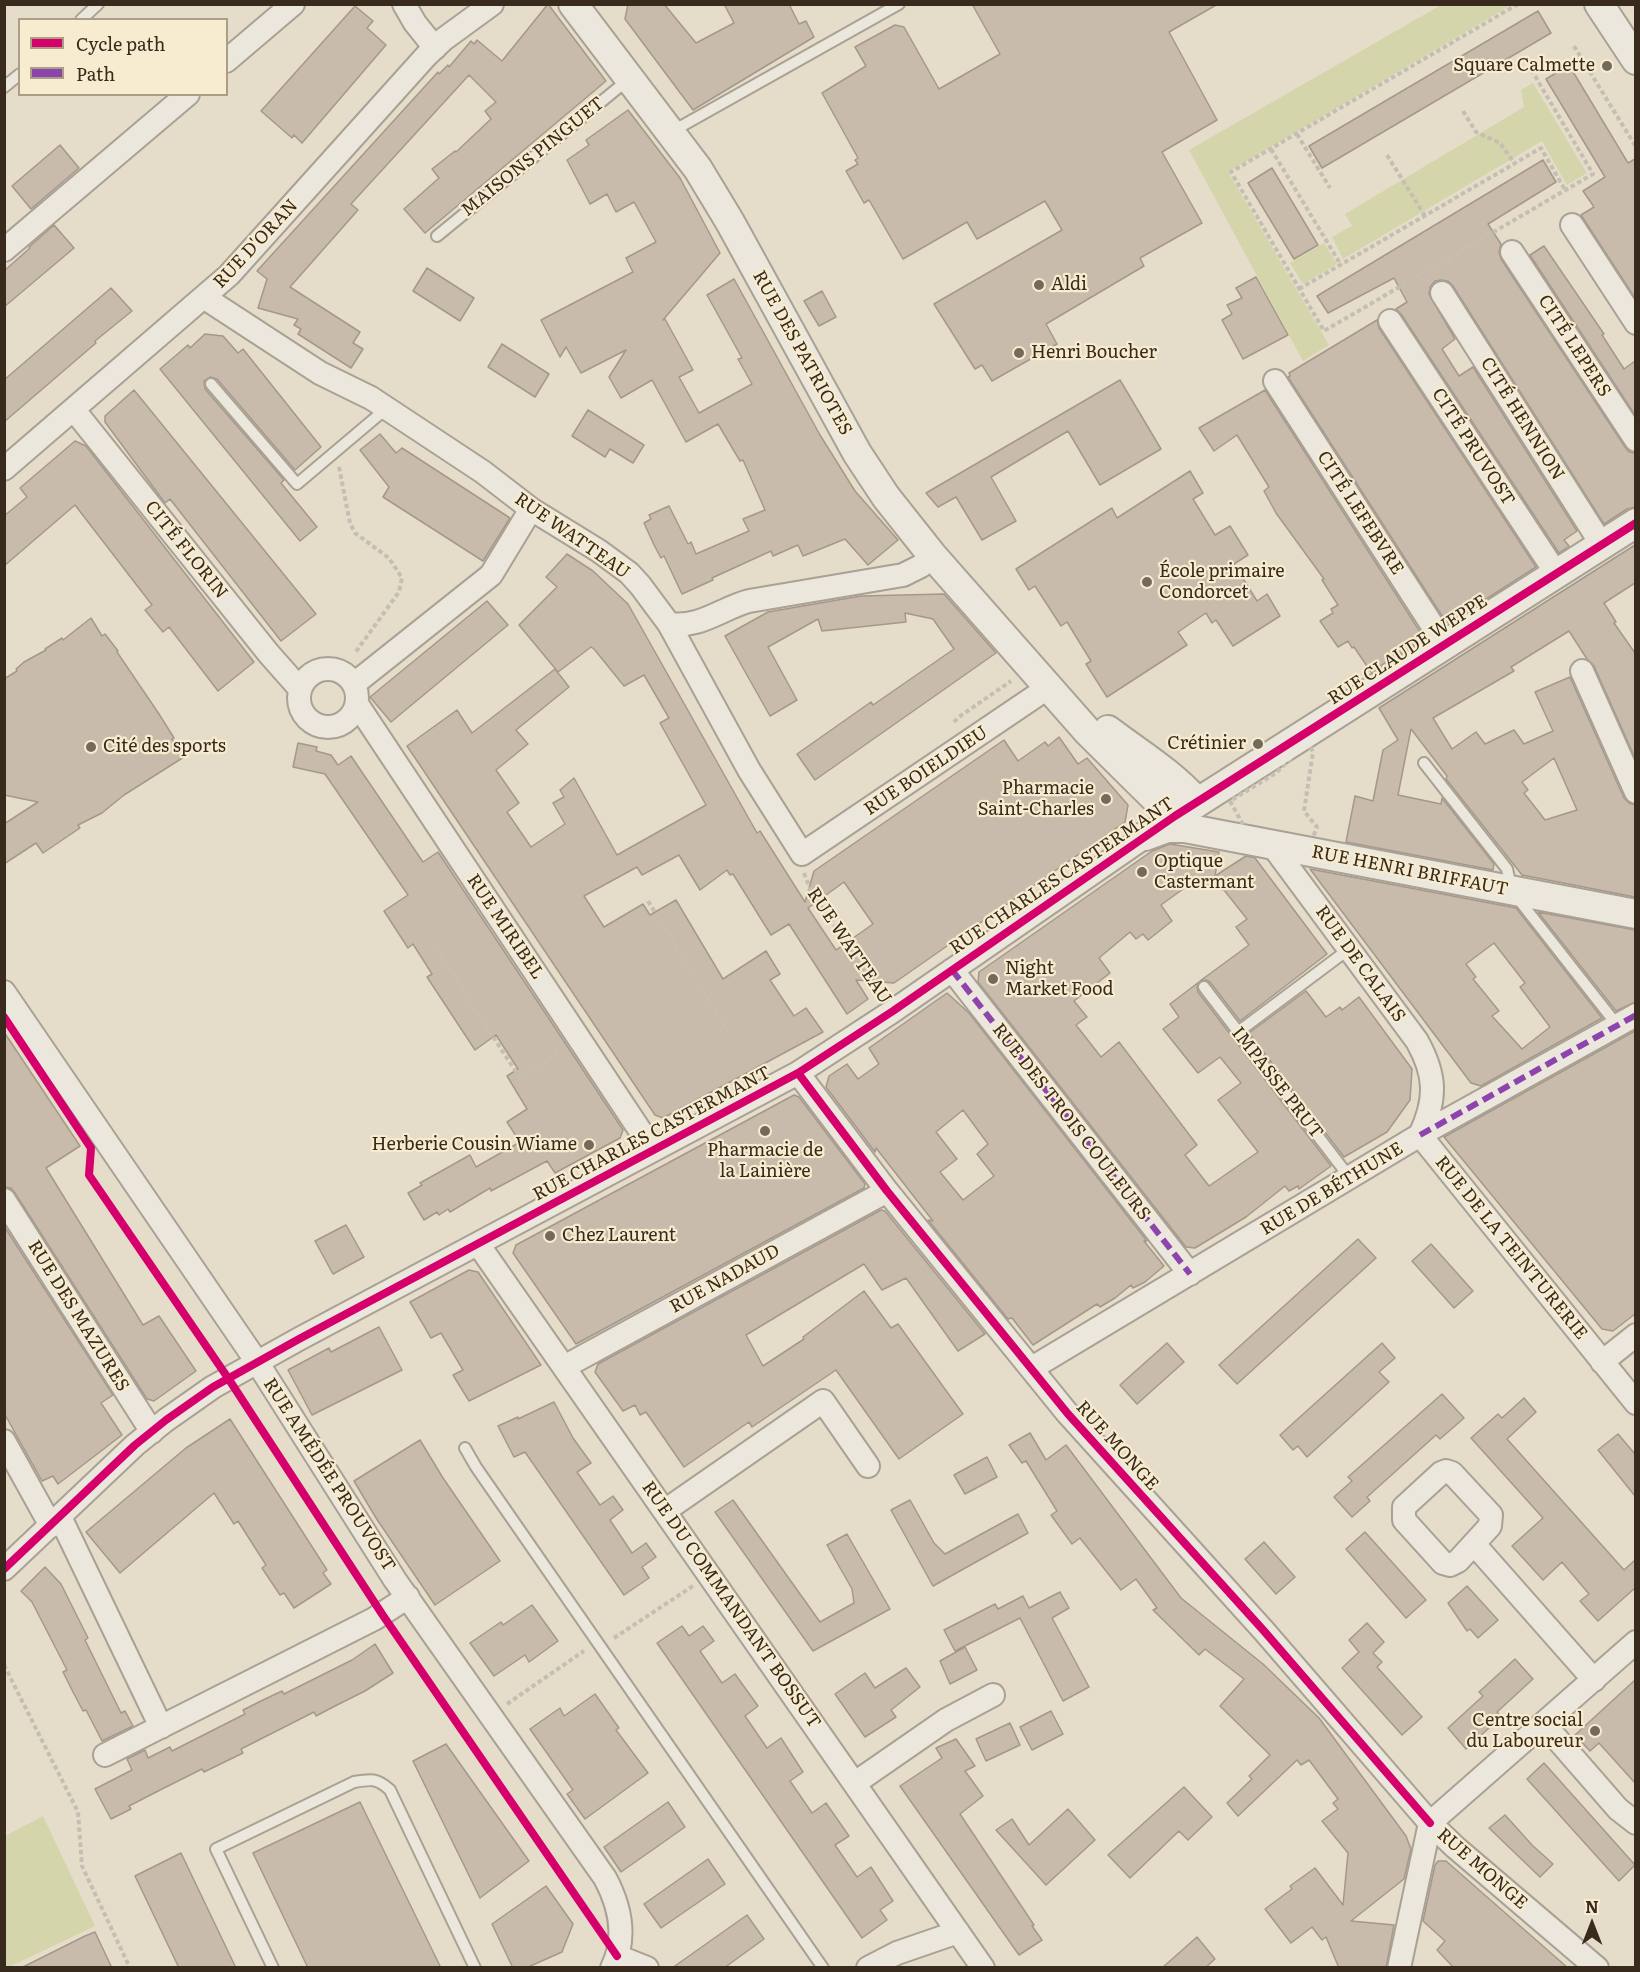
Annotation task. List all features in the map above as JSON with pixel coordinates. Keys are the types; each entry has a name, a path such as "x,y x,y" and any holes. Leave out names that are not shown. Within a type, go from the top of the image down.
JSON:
{"street":[{"path":"228,59 293,4"},
{"path":"404,4 415,23 435,48"},
{"name":"RUE D'ORAN","path":"4,470 205,298 240,264 435,48 492,4"},
{"name":"RUE DES PATRIOTES","path":"573,4 698,169 730,222 868,471 897,511 932,555 1088,732 1179,823"},
{"path":"1599,4 1635,60"},
{"path":"4,250 186,96"},
{"path":"1572,225 1635,324"},
{"name":"CITÉ LEPERS","path":"1512,252 1635,440"},
{"name":"CITÉ HENNION","path":"1442,293 1602,544"},
{"name":"RUE WATTEAU","path":"205,298 320,373 357,390 387,408 483,471 531,509 599,551 629,573 669,624 743,758 802,854"},
{"name":"CITÉ PRUVOST","path":"1390,321 1556,573"},
{"name":"CITÉ LEFEBVRE","path":"1275,381 1445,645"},
{"name":"CITÉ FLORIN","path":"74,410 269,654 300,689"},
{"path":"351,687 491,575 531,509"},
{"name":"RUE CLAUDE WEPPE","path":"1197,802 1635,523"},
{"path":"669,624 692,625 736,605 759,598 903,575 921,566 932,555"},
{"path":"320,669 335,669 351,687 351,716 333,727 320,726 308,720 299,702 300,689 308,677 320,669"},
{"path":"1582,671 1635,792"},
{"name":"RUE DES PATRIOTES","path":"1041,677 1162,770 1197,802"},
{"name":"RUE BOIELDIEU","path":"802,854 1041,677"},
{"name":"RUE MIRIBEL","path":"351,687 653,1149"},
{"path":"1226,836 1212,825 1208,812 1213,799 1235,778"},
{"name":"RUE CHARLES CASTERMANT","path":"1179,823 1197,802"},
{"path":"1145,836 1179,823"},
{"name":"RUE HENRI BRIFFAUT","path":"1179,823 1226,836 1635,914"},
{"name":"RUE CHARLES CASTERMANT","path":"4,1569 109,1469 152,1432 213,1387 798,1073 893,1011 1145,836"},
{"name":"RUE DE CALAIS","path":"1272,845 1417,1041 1432,1075 1429,1114 1420,1135"},
{"name":"RUE DES TROIS COULEURS","path":"952,970 1190,1274"},
{"name":"RUE AMÉDÉE PROUVOST","path":"4,992 257,1362 377,1552 593,1859 616,1901 620,1923 614,1962"},
{"name":"RUE DE BÉTHUNE","path":"1032,1368 1420,1135 1626,1020"},
{"name":"RUE MONGE","path":"798,1073 887,1191 1068,1414 1264,1630 1430,1823 1597,1968"},
{"path":"1432,1090 1446,1105 1464,1110"},
{"name":"RUE DE LA TEINTURERIE","path":"1420,1135 1635,1403"},
{"name":"RUE NADAUD","path":"564,1367 887,1191"},
{"name":"RUE DES MAZURES","path":"4,1200 152,1432"},
{"name":"RUE DU COMMANDANT BOSSUT","path":"478,1244 666,1510 983,1968"},
{"path":"1602,1362 1635,1335"},
{"path":"666,1510 823,1401 868,1466"},
{"path":"4,1441 55,1521 161,1727"},
{"path":"1474,1544 1594,1680"},
{"path":"105,1755 374,1619 408,1597"},
{"path":"1399,1968 1430,1823 1635,1642"},
{"path":"855,1783 946,1720 993,1695"},
{"path":"1544,1724 1618,1809 1635,1823"},
{"path":"868,1968 897,1953 958,1932"},
{"path":"614,1962 647,1968"}],"lane":[{"path":"83,18 98,4"},
{"path":"670,132 899,4"},
{"path":"4,87 18,76"},
{"name":"MAISONS PINGUET","path":"437,236 629,78"},
{"path":"211,384 297,484 387,408"},
{"path":"1424,763 1508,870 1512,891 1626,1020"},
{"path":"1238,1032 1349,949"},
{"name":"IMPASSE PRUT","path":"1204,987 1351,1178"},
{"path":"465,1448 823,1968"},
{"path":"273,1968 216,1849 354,1782 370,1779 382,1782 390,1790 475,1968"}],"path":[{"path":"1518,4 1231,172 1324,331 1593,174 1532,71"},
{"path":"1574,46 1635,147"},
{"path":"1463,111 1476,132 1500,142 1515,164"},
{"path":"1297,134 1330,188"},
{"path":"1299,289 1541,148 1565,190"},
{"path":"1271,149 1341,265"},
{"path":"1387,155 1425,216"},
{"path":"334,452 340,469 350,523 355,533 389,558 402,578 399,592 351,687"},
{"path":"952,725 959,717 1041,677"},
{"path":"1304,734 1313,752 1304,811 1317,827 1315,836 1312,840 1305,841 1246,830 1230,801 1276,773 1292,757 1304,734"},
{"path":"648,901 730,1035"},
{"path":"436,949 520,1078 580,1039"},
{"path":"491,1715 710,1574"},
{"path":"4,1665 78,1812 82,1866 130,1968"}],"green space":[{"path":"1441,5 1511,5 1228,172 1329,345 1303,361 1189,150"},
{"path":"1533,83 1587,173 1567,185 1542,141 1343,259 1332,237 1352,226 1345,214 1524,107 1521,90"},
{"path":"1324,243 1337,264 1303,284 1290,263"},
{"path":"43,1816 95,1926 5,1967 5,1836"}],"building":[{"path":"548,4 606,81 425,233 404,209 439,178 432,169 456,152 491,119 485,111 496,102 469,75 351,204 358,210 290,287 360,332 353,343 363,349 351,368 298,334 301,329 294,325 298,319 258,308 267,279 257,271 438,72 439,74 448,65 449,67 471,41 474,44 477,40 502,61"},
{"path":"628,4 664,4 696,43 734,23 724,4 789,4 799,24 806,21 814,37 693,110 625,19"},
{"path":"972,4 1218,4 1169,32 1217,120 1162,152 1202,223 1140,258 1144,266 1046,324 1057,344 992,381 982,365 975,369 934,304 1062,230 1045,201 977,239 967,222 903,259 869,200 864,203 846,171 858,164 855,160 858,158 822,93 866,66 855,47 895,25 904,27 939,89 1000,54"},
{"path":"355,6 373,21 367,28 386,45 302,143 294,135 292,138 261,111"},
{"path":"1538,11 1551,33 1322,168 1309,146"},
{"path":"1569,65 1628,163 1635,159 1635,298 1581,215 1594,207 1583,191 1605,177 1546,79"},
{"path":"628,110 680,178 720,253 663,320 665,319 693,370 679,377 699,413 752,384 738,359 742,358 707,295 734,279 820,435 855,491 898,540 868,565 845,539 803,556 798,545 773,556 771,551 682,594 664,556 661,558 654,545 644,523 651,519 649,515 669,506 688,544 691,542 696,554 749,531 743,519 765,510 743,460 740,461 718,424 686,442 652,380 621,398 609,377 626,350 581,373 566,347 560,357 541,320 633,272 626,258 656,242 634,202 616,212 607,194 590,204 567,160 589,145 586,140"},
{"path":"60,145 79,168 31,209 12,186"},
{"path":"1543,160 1556,182 1488,224 1501,244 1499,252 1501,259 1625,447 1629,452 1635,453 1635,507 1627,509 1604,524 1453,286 1448,281 1435,281 1430,287 1429,294 1455,339 1442,349 1459,376 1473,367 1577,531 1564,540 1569,546 1559,553 1396,309 1407,302 1394,278 1328,313 1317,296"},
{"path":"1272,168 1318,245 1294,259 1248,183"},
{"path":"54,225 74,248 4,307 4,271"},
{"path":"1544,246 1604,334 1602,335 1624,369 1635,361 1635,415 1530,255"},
{"path":"427,268 474,298 460,321 413,291"},
{"path":"1256,277 1288,335 1243,359 1222,320 1232,314 1227,305 1242,298 1236,288"},
{"path":"111,288 132,311 4,422 4,380"},
{"path":"822,291 836,317 819,326 804,301"},
{"path":"1377,320 1379,328 1536,567 1449,623 1446,622 1288,377 1289,373"},
{"path":"205,334 223,336 238,353 243,349 321,447 295,470 217,379 210,377 204,381 205,389 284,480 281,483 317,527 300,541 160,369 188,345 190,348"},
{"path":"502,344 549,374 535,397 488,367"},
{"path":"1120,380 1161,449 1100,485 1068,431 991,477 1016,521 982,540 956,497 938,507 926,493"},
{"path":"134,390 316,614 281,641 170,499 165,503 105,422 105,416"},
{"path":"1265,390 1422,635 1422,640 1371,672 1348,641 1338,647 1320,621 1333,613 1331,609 1338,605 1322,580 1324,579 1276,513 1264,491 1269,487 1237,435 1214,451 1199,428"},
{"path":"588,410 644,445 633,463 610,449 605,457 572,436"},
{"path":"380,434 396,453 402,448 510,518 483,561 383,497 389,487 360,450"},
{"path":"75,441 86,446 254,662 218,691 169,627 163,632 145,610 152,605 75,505 4,566 4,516 27,497 20,488"},
{"path":"1190,471 1203,493 1193,499 1215,535 1230,526 1248,555 1234,564 1257,601 1267,594 1280,616 1233,646 1216,620 1212,623 1206,613 1178,632 1187,645 1107,697 1086,664 1091,661 1067,622 1061,626 1035,586 1029,590 1016,569 1112,508 1117,518"},
{"path":"1635,545 1635,583 1604,603 1616,622 1614,623 1635,653 1635,758 1594,666 1569,631 1511,667 1514,671 1433,718 1452,749 1476,732 1485,744 1514,730 1524,744 1553,731 1535,692 1570,677 1624,798 1635,805 1635,897 1522,875 1446,779 1447,776 1411,729 1398,795 1441,804 1442,798 1494,864 1493,870 1346,842 1355,796 1373,801 1383,750 1398,740 1379,708","holes":["1554,758 1577,810 1545,820 1524,793 1528,790 1522,782"]},
{"path":"567,554 593,571 628,604 757,833 760,831 805,902 814,871 1004,740 1018,761 1045,742 1048,746 1059,737 1078,764 1087,758 1128,805 1125,822 894,983 856,980 868,999 847,1014 789,924 771,935 733,874 730,875 727,870 700,890 679,855 642,875 637,867 584,896 604,927 643,904 650,915 676,900 723,979 766,951 780,974 770,980 794,1016 806,1008 823,1032 663,1118 655,1115 407,746 457,710 472,733 555,669 569,687 516,730 528,744 496,770 519,803 507,812 531,847 565,824 553,803 564,797 560,790 574,778 617,855 706,805 660,723 669,718 644,675 624,686 591,647 558,672 519,625 557,587 546,577","holes":["844,882 873,924 836,950 808,908"]},
{"path":"944,594 996,653 815,780 797,754 871,702 873,705 954,649 933,619 905,613 906,622 822,631 818,619 768,647 797,700 770,716 725,636 768,612 861,596"},
{"path":"487,601 508,625 391,722 370,697"},
{"name":"Cité des sports","path":"91,618 102,636 105,634 118,651 184,757 124,795 102,813 78,825 80,828 43,853 36,843 4,864 4,824 38,802 4,795 4,679 17,671 16,669 24,662 62,638 63,640"},
{"path":"298,743 317,747 316,751 331,755 338,765 351,756 423,862 438,852 623,1130 620,1138 555,1173 547,1161 491,1191 490,1188 450,1212 448,1209 439,1215 437,1212 424,1220 408,1193 422,1185 420,1183 470,1155 476,1167 520,1142 507,1122 527,1109 507,1076 518,1069 496,1035 475,1050 427,977 432,974 413,944 408,948 384,911 408,895 325,774 293,767"},
{"path":"1170,844 1219,852 1215,876 1246,856 1255,858 1327,954 1240,1021 1210,982 1200,981 1249,945 1236,927 1247,919 1224,890 1190,884 1161,905 1172,921 1148,940 1143,934 1136,939 1130,932 1099,958 1110,973 1074,1001 1087,1017 1076,1025 1101,1057 1119,1042 1197,1145 1185,1155 1209,1186 1258,1152 1218,1100 1241,1083 1220,1057 1198,1073 1163,1029 1179,1017 1170,1004 1199,982 1198,992 1331,1166 1299,1189 1298,1186 1289,1191 1285,1186 1246,1217 1195,1248 1186,1247 978,982 979,972 1152,851"},
{"path":"1310,869 1516,908 1602,1018 1481,1086 1471,1083","holes":["1494,943 1525,983 1520,987 1550,1027 1522,1049 1492,1016 1499,1011 1473,979 1476,977 1466,964"]},
{"path":"1538,912 1635,930 1635,1002 1616,1011"},
{"path":"1306,991 1326,1017 1340,1007 1342,1010 1359,997 1412,1069 1410,1100 1387,1132 1344,1157 1249,1033"},
{"path":"947,993 969,1013 1164,1266 1145,1282 1133,1288 1131,1285 1100,1307 1097,1304 1033,1345 1012,1318 1008,1319 928,1220 933,1221 876,1148 875,1152 826,1087 829,1076 847,1064 858,1079 879,1064 869,1048","holes":["963,1110 988,1144 977,1154 994,1176 963,1200 940,1172 957,1159 936,1132"]},
{"path":"1635,1031 1635,1314 1613,1331 1602,1329 1444,1137"},
{"path":"4,1032 80,1146 46,1168 143,1325 159,1316 196,1371 154,1401 147,1399 15,1193 11,1188 4,1187"},
{"path":"794,1095 799,1097 865,1184 864,1188 576,1344 513,1253 516,1245"},
{"path":"881,1210 885,1211 985,1334 958,1351 906,1278 882,1290 864,1264 746,1335 763,1366 804,1339 803,1337 864,1291 891,1328 898,1324 963,1414 899,1459 836,1370 752,1427 749,1422 684,1467 646,1412 640,1415 635,1405 623,1411 595,1372 598,1364"},
{"path":"346,1225 364,1257 333,1274 315,1241"},
{"path":"4,1226 113,1395 101,1403 122,1435 58,1484 53,1476 42,1481 4,1413"},
{"path":"1358,1239 1376,1258 1237,1384 1219,1365"},
{"path":"1431,1244 1473,1291 1454,1308 1412,1261"},
{"path":"469,1270 478,1272 541,1365 469,1401 453,1375 463,1370 441,1333 431,1338 410,1302"},
{"path":"379,1327 402,1370 312,1415 288,1370 329,1348 331,1352"},
{"path":"1167,1343 1184,1362 1137,1404 1120,1385"},
{"path":"1382,1343 1395,1358 1379,1372 1389,1382 1307,1457 1298,1446 1293,1450 1280,1435"},
{"path":"1442,1394 1464,1418 1440,1439 1436,1435 1367,1497 1370,1501 1352,1517 1334,1497 1352,1481 1348,1477"},
{"path":"1524,1398 1536,1412 1507,1439 1624,1570 1635,1560 1635,1588 1598,1621 1580,1601 1589,1594 1562,1562 1543,1580 1512,1546 1543,1518 1471,1438 1498,1414 1502,1418"},
{"path":"554,1402 573,1438 591,1463 577,1472 600,1505 613,1496 623,1510 610,1520 632,1553 646,1543 656,1557 642,1567 649,1578 624,1595 525,1452 514,1457 498,1426"},
{"path":"230,1419 327,1570 323,1573 331,1584 294,1608 284,1593 280,1595 262,1568 266,1565 238,1521 234,1524 214,1493 120,1573 86,1532 186,1448"},
{"path":"1030,1433 1046,1460 1066,1445 1181,1598 1263,1664 1319,1718 1406,1836 1411,1849 1404,1879 1351,1921 1394,1925 1386,1968 1339,1968 1326,1937 1322,1940 1312,1927 1291,1943 1265,1909 1292,1889 1290,1886 1315,1868 1343,1905 1348,1853 1322,1821 1338,1809 1333,1803 1338,1799 1309,1760 1301,1765 1297,1760 1238,1816 1227,1803 1252,1779 1249,1776 1270,1755 1220,1706 1244,1679 1205,1649 1199,1655 1153,1610 1157,1608 1136,1579 1121,1590 1080,1538 1072,1544 1051,1515 1057,1511 1026,1461 1022,1463 1009,1445"},
{"path":"1618,1434 1635,1454 1635,1496 1598,1450"},
{"path":"420,1440 500,1561 435,1605 376,1518 354,1481"},
{"path":"987,1457 997,1477 965,1494 954,1475"},
{"path":"733,1500 820,1622 854,1603 852,1589 827,1545 847,1534 890,1609 813,1651 715,1512"},
{"path":"910,1500 934,1543 945,1554 1018,1514 1028,1533 933,1586 891,1510"},
{"path":"1365,1532 1426,1600 1406,1618 1346,1549"},
{"path":"1264,1542 1295,1577 1276,1594 1245,1559"},
{"path":"45,1567 61,1584 88,1638 85,1640 121,1713 125,1711 133,1726 102,1741 86,1710 83,1711 73,1692 63,1672 67,1670 32,1602 21,1591"},
{"path":"1467,1586 1498,1620 1478,1638 1470,1629 1467,1631 1448,1603"},
{"path":"1060,1592 1069,1608 1052,1618 1089,1687 1063,1701 1020,1618 955,1651 944,1630 995,1604 998,1609 1023,1596 1029,1608"},
{"path":"532,1605 558,1641 529,1662 525,1655 494,1676 470,1643 501,1622 503,1625"},
{"path":"1367,1623 1384,1642 1373,1653 1382,1662 1377,1667 1422,1717 1402,1735 1342,1668 1359,1652 1349,1640"},
{"path":"682,1626 689,1636 703,1626 714,1641 700,1651 722,1683 735,1674 758,1706 745,1716 767,1748 781,1738 803,1772 790,1781 812,1813 826,1803 849,1836 835,1845 857,1877 871,1867 893,1901 880,1910 887,1920 862,1938 657,1643"},
{"path":"375,1644 393,1673 365,1691 316,1716 314,1712 241,1749 243,1753 204,1772 202,1769 129,1806 131,1809 111,1819 95,1789 132,1770 127,1759 145,1750 148,1758 170,1747 172,1751 245,1714 243,1710 282,1691 284,1694 352,1660"},
{"path":"965,1647 977,1670 950,1684 940,1661"},
{"path":"1515,1659 1533,1679 1497,1712 1501,1717 1466,1749 1448,1728 1483,1696 1479,1692"},
{"path":"906,1668 920,1687 891,1710 896,1717 865,1737 835,1694 865,1673 875,1688"},
{"name":"Centre social du Laboureur","path":"1635,1680 1635,1783 1599,1743 1590,1751 1575,1735"},
{"path":"595,1694 619,1728 616,1730 648,1773 585,1819 567,1794 573,1790 530,1729 560,1708 564,1716"},
{"path":"1051,1711 1063,1734 1032,1750 1020,1727"},
{"path":"1010,1723 1020,1745 986,1761 976,1739"},
{"path":"956,1739 975,1766 965,1771 983,1796 960,1814 1042,1940 1019,1955 900,1786 942,1758 936,1748"},
{"path":"446,1744 529,1861 480,1898 413,1761"},
{"path":"1544,1763 1635,1865 1619,1881 1527,1779"},
{"path":"1184,1787 1212,1817 1188,1840 1179,1831 1130,1878 1108,1855"},
{"path":"360,1802 441,1968 308,1968 253,1853"},
{"path":"668,1802 685,1827 621,1872 604,1847"},
{"path":"1068,1809 1095,1840 1046,1885 996,1830 1012,1819 1029,1845"},
{"path":"1505,1815 1553,1864 1540,1877 1489,1828"},
{"path":"181,1853 236,1968 179,1968 135,1876"},
{"path":"708,1859 725,1884 661,1928 644,1904"},
{"path":"1438,1861 1446,1861 1568,1968 1454,1968 1437,1950 1445,1941 1423,1921 1435,1865"},
{"path":"546,1886 573,1924 562,1952 526,1968 513,1968 492,1924"},
{"path":"747,1915 764,1939 724,1968 672,1968"},
{"path":"95,1932 112,1968 21,1968 85,1936"},
{"path":"1197,1937 1215,1959 1205,1968 1162,1968"}],"marked path":[{"path":"952,970 1190,1274"},
{"path":"1420,1135 1636,1015"}],"cycle path":[{"path":"4,1569 135,1445 213,1387 798,1073 893,1011 1175,816 1636,523"},
{"path":"4,1017 91,1148 89,1175 228,1378 382,1614 617,1956"},
{"path":"798,1073 887,1191 1068,1414 1264,1631 1430,1823"}],"place":[{"name":"Square Calmette","path":"1607,66"},
{"name":"Aldi","path":"1039,285"},
{"name":"Henri Boucher","path":"1019,353"},
{"name":"École primaire Condorcet","path":"1147,582"},
{"name":"Crétinier","path":"1258,744"},
{"name":"Cité des sports","path":"91,747"},
{"name":"Pharmacie Saint-Charles","path":"1106,799"},
{"name":"Optique Castermant","path":"1142,872"},
{"name":"Night Market Food","path":"993,979"},
{"name":"Pharmacie de la Lainière","path":"765,1131"},
{"name":"Herberie Cousin Wiame","path":"589,1145"},
{"name":"Chez Laurent","path":"550,1236"},
{"name":"Centre social du Laboureur","path":"1595,1731"}]}
